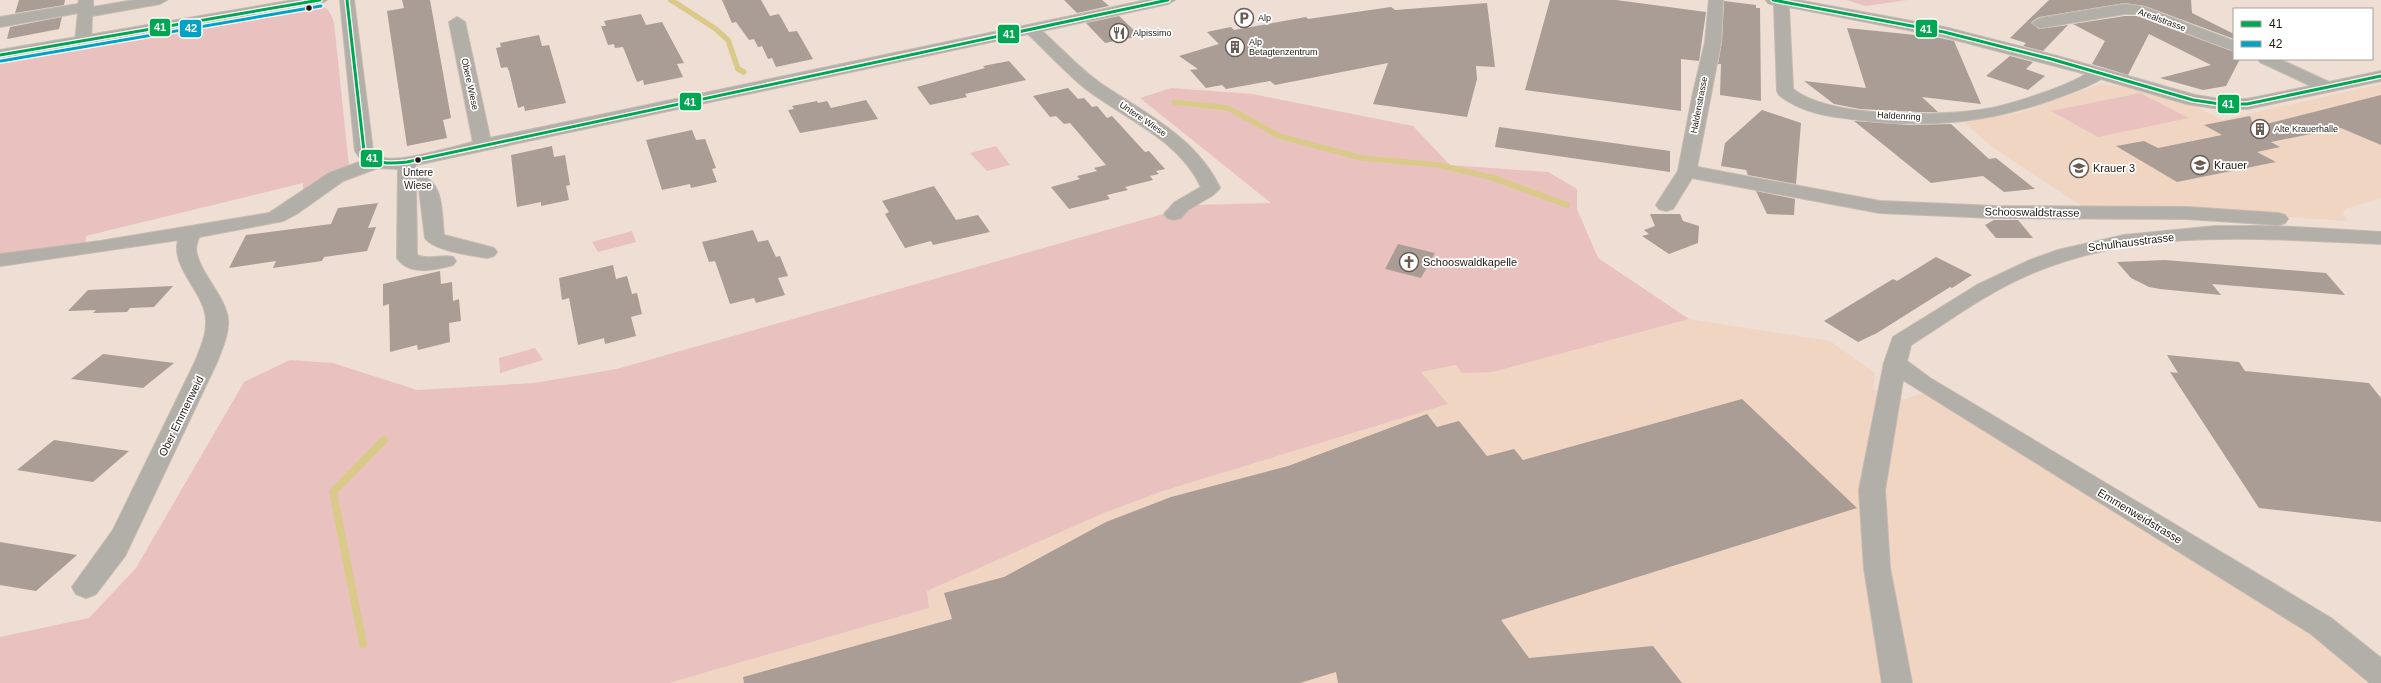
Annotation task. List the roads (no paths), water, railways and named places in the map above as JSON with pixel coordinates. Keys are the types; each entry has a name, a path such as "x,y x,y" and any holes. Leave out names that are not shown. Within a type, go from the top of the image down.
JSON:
{"street":[{"path":"0,22 86,6 160,0"},
{"path":"0,55 83,42 320,0"},
{"path":"347,0 364,151 371,160 407,170 423,181 428,187 435,238 445,243 486,252"},
{"path":"407,170 483,145 1168,0"},
{"name":"Haldenstrasse","path":"1666,205 1687,171 1701,93 1713,42 1716,0"},
{"path":"1777,1 1944,32 2100,73 2192,100 2220,104 2247,104 2381,76"},
{"name":"Haldenring","path":"1777,1 1785,91 1791,97 1810,106 1846,112 1904,118 1960,118 1992,113 2086,81 2100,73"},
{"path":"83,42 86,6"},
{"name":"Arealstrasse","path":"2040,23 2125,9 2139,10 2233,46"},
{"name":"Obere Wiese","path":"457,22 483,145"},
{"name":"Untere Wiese","path":"1031,29 1092,85 1167,134 1204,173 1211,188 1203,195 1177,207 1174,214"},
{"path":"2268,60 2329,88"},
{"path":"0,260 190,234 276,217 291,209 336,177 376,162"},
{"path":"407,170 408,258 422,266 446,261"},
{"name":"Schooswaldstrasse","path":"1687,171 1880,207 1994,212 2187,213 2381,227"},
{"name":"Schulhausstrasse","path":"1897,683 1877,568 1872,490 1895,363 1902,342 2000,281 2036,264 2081,248 2135,240 2211,234 2275,232 2381,238"},
{"name":"Ober Emmenweid","path":"86,587 111,556 122,537 206,362 215,338 217,320 214,309 194,270 186,249 190,234"},
{"name":"Emmenweidstrasse","path":"1895,363 1922,383 2321,626 2381,675"}],"waterway":[{"path":"671,0 716,29 728,40 738,69 744,72"},
{"path":"1174,102 1228,108 1279,136 1362,158 1439,165 1498,179"},
{"path":"1493,178 1567,205"},
{"path":"363,644 333,492 384,440"}],"place":[{"name":"Alp","path":"1244,18"},
{"name":"Alpissimo","path":"1119,33"},
{"name":"Alp Betagtenzentrum","path":"1235,47"},
{"name":"Alte Krauerhalle","path":"2260,129"},
{"name":"Untere Wiese","path":"418,160"},
{"name":"Krauer","path":"2200,165"},
{"name":"Krauer 3","path":"2079,168"},
{"name":"Schooswaldkapelle","path":"1409,262"}]}
